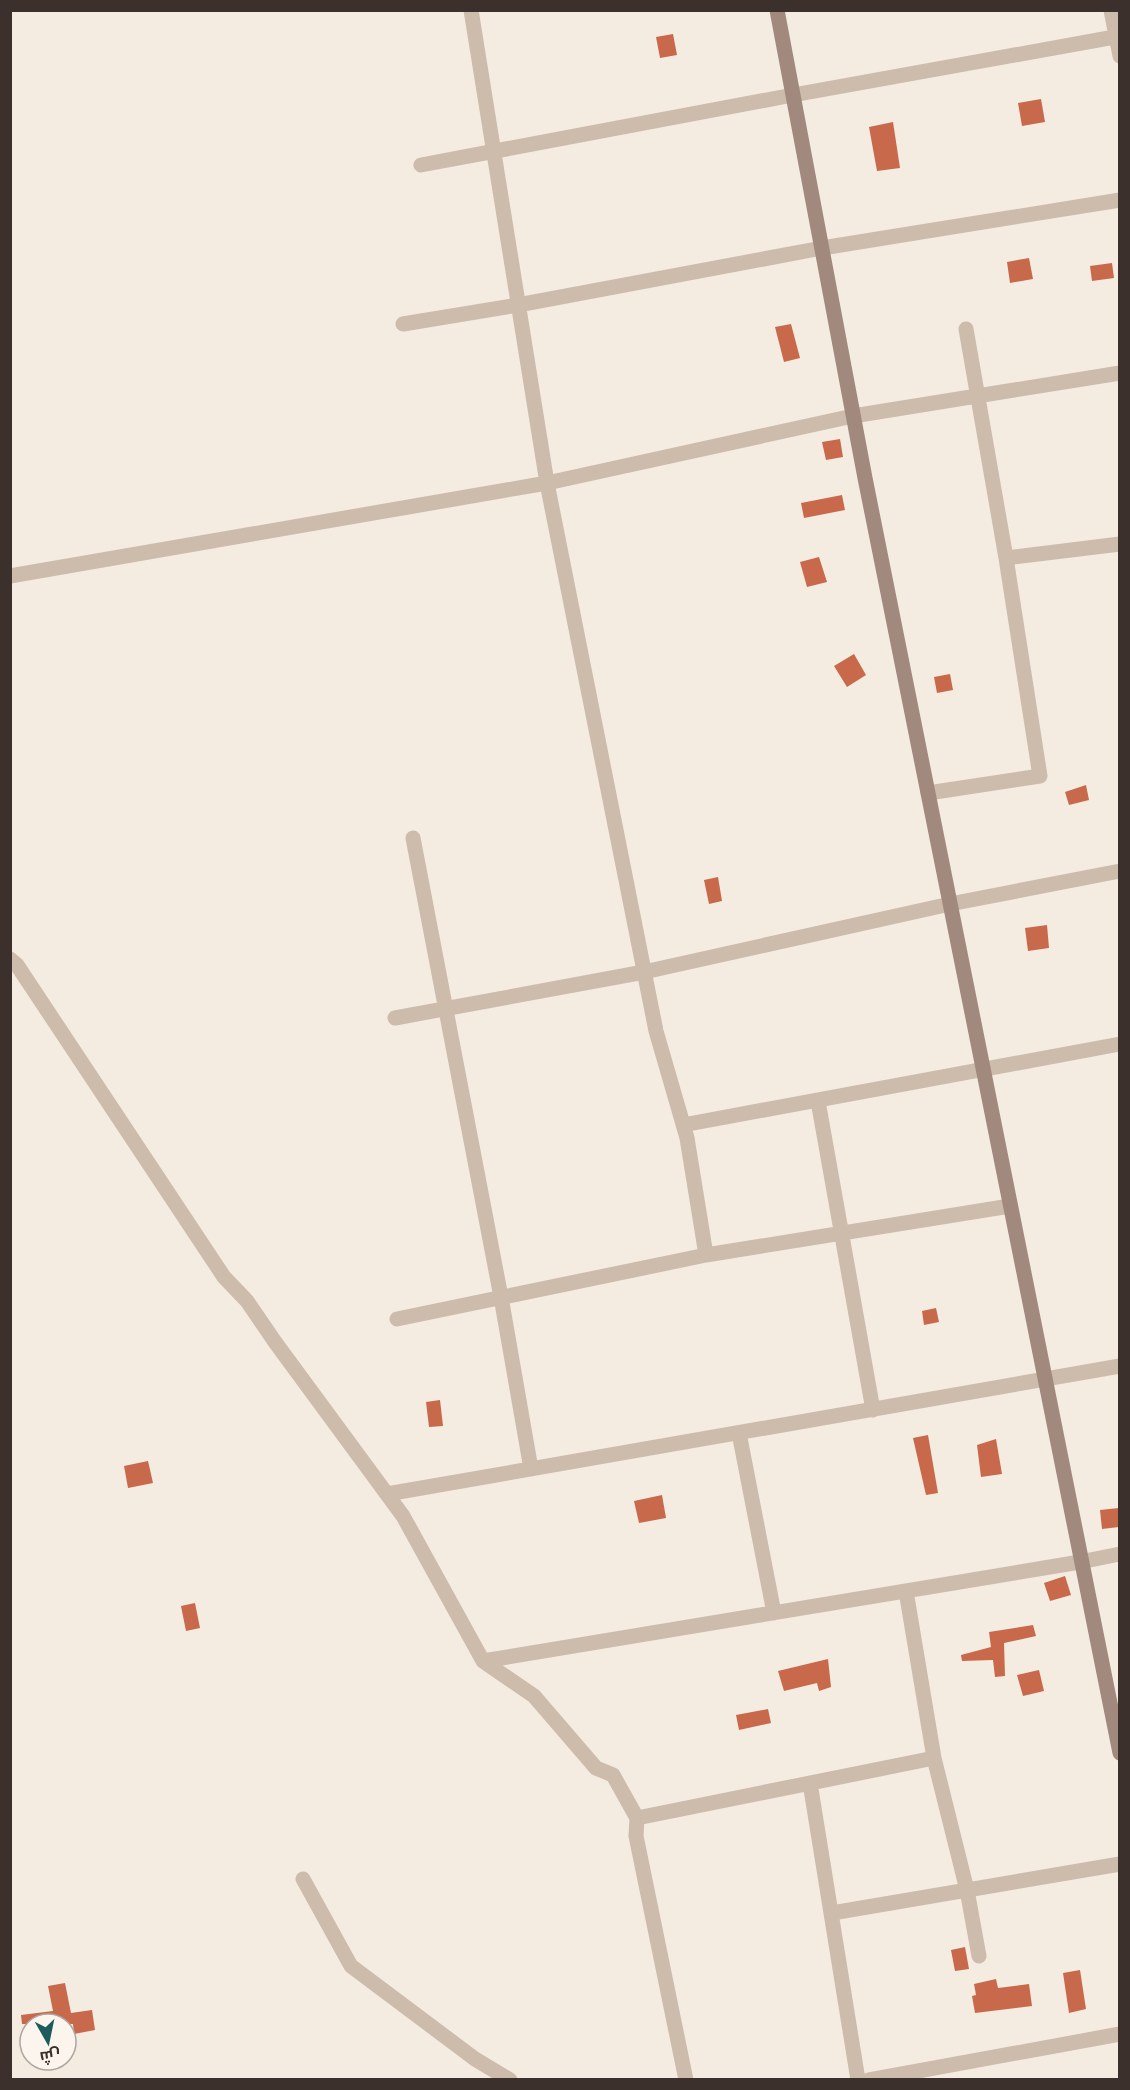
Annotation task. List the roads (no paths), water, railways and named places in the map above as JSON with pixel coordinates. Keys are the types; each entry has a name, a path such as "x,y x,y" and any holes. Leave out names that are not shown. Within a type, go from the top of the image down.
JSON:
{"main road":[{"path":"777,10 854,416 1080,1562 1117,1726 1119,1753"}],"street":[{"path":"471,10 547,483 656,1031 687,1138 706,1255"},
{"path":"1111,10 1118,37 1119,56"},
{"path":"421,165 1118,37"},
{"path":"404,324 822,248 1119,200"},
{"path":"928,793 1041,776 966,329"},
{"path":"10,576 547,483 854,416 978,398 1119,373"},
{"path":"1006,558 1119,544"},
{"path":"413,838 501,1297 531,1469"},
{"path":"395,1018 644,972 950,904 1119,871"},
{"path":"10,959 17,965 224,1277 247,1301 403,1516 483,1661 534,1696 596,1768 613,1775 637,1818 636,1836 686,2079"},
{"path":"683,1125 1119,1044"},
{"path":"818,1101 873,1410"},
{"path":"397,1319 706,1255 1010,1206"},
{"path":"387,1494 1119,1366"},
{"path":"739,1433 774,1613"},
{"path":"483,1661 1119,1554"},
{"path":"906,1591 934,1758 967,1890 979,1956"},
{"path":"637,1818 934,1758"},
{"path":"810,1783 858,2079"},
{"path":"832,1913 1119,1864"},
{"path":"303,1880 351,1966 475,2059 510,2079"},
{"path":"869,2079 1119,2034"}]}
